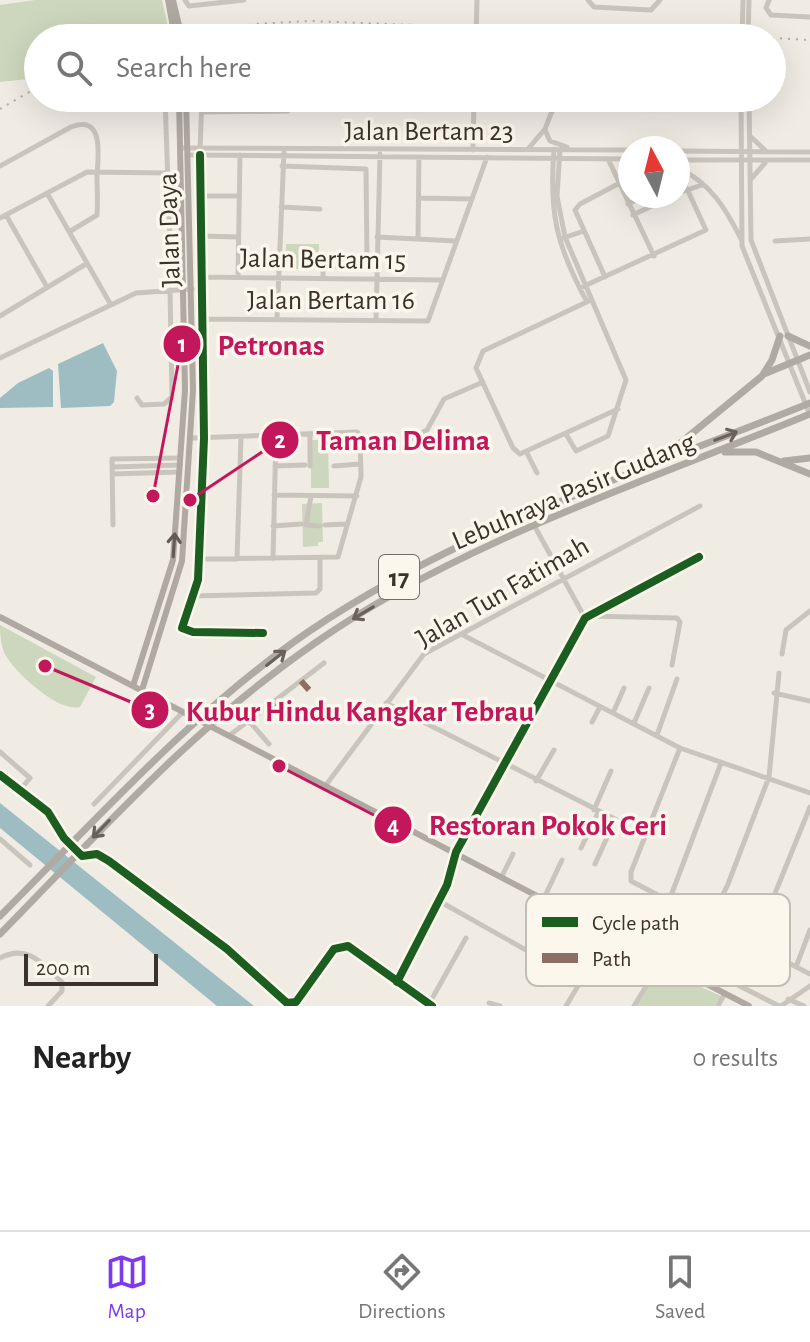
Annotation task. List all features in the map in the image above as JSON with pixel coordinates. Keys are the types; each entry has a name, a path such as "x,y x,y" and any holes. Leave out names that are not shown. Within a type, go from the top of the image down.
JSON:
{"highway":[{"path":"762,376 784,336 810,346"},
{"path":"653,464 691,438 762,376 810,355"},
{"name":"Lebuhraya Pasir Gudang","path":"0,916 76,839 192,732 307,633 384,585 478,538 653,464 810,403"},
{"name":"Lebuhraya Pasir Gudang","path":"217,710 318,641 395,594 535,527 810,414"},
{"path":"715,453 739,450 783,461 810,474"},
{"path":"783,461 810,458"},
{"name":"Lebuhraya Pasir Gudang","path":"1,935 192,732"}],"main road":[{"path":"171,0 176,22"},
{"name":"Jalan Daya","path":"142,690 182,561 191,438 180,112"},
{"name":"Jalan Daya","path":"184,152 185,112"},
{"name":"Jalan Daya","path":"133,686 165,594 173,560 185,390 188,289"},
{"path":"165,594 160,622 171,603"},
{"path":"0,617 536,894"},
{"path":"119,678 128,679 138,672"},
{"path":"147,677 151,690 160,699"},
{"path":"713,986 759,1006"},
{"path":"741,1000 749,1006"}],"street":[{"path":"185,0 189,6 244,0"},
{"path":"477,0 477,24"},
{"path":"588,2 651,10 660,0"},
{"path":"743,0 745,24"},
{"path":"745,24 749,0"},
{"path":"769,0 766,8 771,15 810,17"},
{"path":"166,112 171,270"},
{"path":"202,112 204,438 198,580 182,628 193,632 263,633"},
{"path":"473,150 474,112"},
{"path":"527,149 545,129 552,112"},
{"path":"741,112 741,240"},
{"path":"749,112 751,240 784,336"},
{"path":"0,166 71,127 84,125 92,128 99,140 97,215 69,232"},
{"path":"545,129 550,141 571,149"},
{"path":"750,136 768,154"},
{"path":"726,153 741,139"},
{"path":"557,149 550,197 562,238 626,380 611,433 575,451 566,434"},
{"name":"Jalan Bertam 23","path":"184,152 618,150"},
{"name":"Jalan Bertam 23","path":"200,152 240,155 283,153"},
{"path":"690,152 810,152"},
{"path":"277,318 283,153"},
{"path":"376,320 380,153"},
{"name":"Jalan Bertam 23","path":"380,153 419,157 618,159"},
{"path":"238,277 240,155"},
{"path":"418,239 419,157"},
{"name":"Jalan Bertam 16","path":"204,319 428,321 487,157"},
{"path":"605,277 584,231 577,206 618,184 608,159"},
{"path":"690,160 810,160"},
{"path":"728,162 738,173 740,182"},
{"path":"750,182 757,168 765,162"},
{"path":"282,166 364,167 368,179 367,259 358,266 323,266 323,276"},
{"path":"47,287 3,216 81,174 97,171 168,173"},
{"path":"690,176 710,190 727,212 810,392"},
{"path":"368,179 378,179"},
{"path":"690,188 698,184 710,190"},
{"path":"47,193 111,305"},
{"path":"583,287 706,230 690,195"},
{"path":"201,196 239,196"},
{"path":"419,198 471,199"},
{"path":"281,207 320,209"},
{"path":"630,208 654,256"},
{"path":"633,215 647,208"},
{"path":"562,238 584,231"},
{"path":"202,236 238,237"},
{"path":"377,237 456,241"},
{"path":"775,241 810,239"},
{"path":"0,316 86,264"},
{"name":"Jalan Bertam 15","path":"204,277 323,276 442,280"},
{"path":"0,358 138,293 188,289"},
{"path":"137,398 142,405 164,404 172,397 170,290"},
{"path":"590,302 483,351 476,362 516,452 527,453 618,409"},
{"path":"794,360 810,414"},
{"path":"409,440 427,430 444,399 483,382"},
{"path":"191,438 359,433 357,496 338,557 199,559"},
{"path":"275,466 308,465 310,434"},
{"path":"273,559 276,435"},
{"path":"236,560 241,437"},
{"path":"527,453 537,473"},
{"path":"113,525 112,459 180,465"},
{"path":"334,466 360,464"},
{"path":"112,470 180,465"},
{"path":"274,495 357,496"},
{"path":"311,495 306,525 347,524"},
{"name":"Jalan Tun Fatimah","path":"326,785 424,654 700,506"},
{"path":"273,526 301,524"},
{"path":"535,527 587,617"},
{"path":"397,982 439,901 456,852 587,617 699,557"},
{"path":"192,596 316,593 320,589 320,558"},
{"path":"782,654 786,630 810,611"},
{"path":"587,617 677,618 680,622 672,665"},
{"path":"461,634 680,748 809,791"},
{"path":"230,735 324,663"},
{"path":"722,894 769,777 774,693 779,673"},
{"path":"657,735 677,679"},
{"path":"613,713 624,688"},
{"path":"634,723 649,688"},
{"path":"774,693 810,701"},
{"path":"386,703 504,766 616,820 595,864"},
{"path":"592,722 600,707"},
{"path":"94,804 183,711"},
{"path":"249,721 269,744"},
{"path":"657,894 630,878 680,748"},
{"path":"536,781 554,750"},
{"path":"0,752 30,778 20,790"},
{"path":"672,894 721,763"},
{"path":"581,848 611,771"},
{"path":"0,775 53,817 73,849 82,856 98,855 227,949 287,1003 296,1002 334,949 348,946 430,1005 466,938"},
{"path":"775,894 810,807"},
{"path":"0,839 30,865"},
{"path":"502,876 513,854"},
{"path":"546,894 562,860"},
{"path":"439,901 526,950"},
{"path":"796,967 810,930"},
{"path":"0,958 16,950 24,951 62,982 62,991 48,1006"},
{"path":"790,964 807,973"},
{"path":"566,1006 578,986"},
{"path":"634,1006 646,986"},
{"path":"740,986 777,1005 810,986"},
{"path":"718,1006 725,992"},
{"path":"788,999 804,1006"},
{"path":"489,1003 500,1006"}],"green space":[{"path":"35,0 162,0 167,24 24,24 24,79 0,82 0,5"},
{"path":"286,244 319,244 318,269 286,269"},
{"path":"311,440 328,440 329,488 311,488"},
{"path":"322,503 323,542 318,542 318,546 303,547 302,504"},
{"path":"0,625 96,677 80,707 61,704 50,698 11,664 4,653"},
{"path":"649,986 699,986 721,996 715,1006 636,1006"}],"water":[{"path":"103,343 117,371 114,402 110,406 61,408 58,364"},
{"path":"49,368 53,371 53,407 0,408 0,398 18,383"},
{"path":"0,803 254,1006 217,1006 0,828"}],"railway":[{"path":"255,24 310,21 389,24"},
{"path":"786,39 810,40"},
{"path":"0,109 24,95"}],"marked path":[{"path":"301,681 311,692"},
{"path":"271,703 286,721"}],"cycle path":[{"path":"200,155 204,438 198,580 182,628 193,632 263,633"},
{"path":"397,982 447,885 456,852 585,618 699,557"},
{"path":"0,775 48,812 64,838 82,856 97,854 109,861 227,949 287,1003 296,1002 334,949 348,946 432,1006"}],"place":[{"name":"Petronas","path":"153,496"},
{"name":"Taman Delima","path":"190,500"},
{"name":"Kubur Hindu Kangkar Tebrau","path":"45,666"},
{"name":"Restoran Pokok Ceri","path":"279,766"}]}
